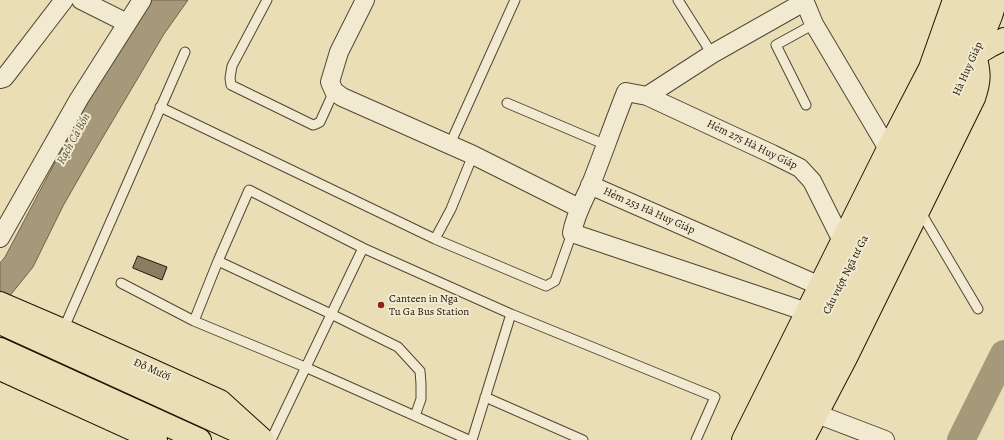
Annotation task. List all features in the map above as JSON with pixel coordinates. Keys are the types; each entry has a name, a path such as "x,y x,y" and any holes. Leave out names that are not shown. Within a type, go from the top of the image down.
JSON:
{"main road":[{"path":"743,440 930,68 954,0"},
{"name":"Hà Huy Giáp","path":"936,116 962,34 975,0"},
{"name":"Hà Huy Giáp","path":"962,34 997,10"},
{"name":"Hà Huy Giáp","path":"936,116 975,56 997,10"},
{"path":"803,440 846,358 974,98 978,85 979,74 975,56 1004,39"},
{"name":"Cầu vượt Ngã tư Ga","path":"764,440 936,116"},
{"name":"Cầu vượt Ngã tư Ga","path":"784,440 936,116"},
{"path":"0,303 26,324"},
{"path":"0,323 26,324"},
{"name":"Đỗ Mười","path":"26,324 63,330 220,401 263,440"},
{"name":"Đỗ Mười","path":"26,324 257,440"},
{"path":"3,360 156,440"},
{"path":"3,360 200,440"}],"street":[{"path":"0,79 4,78 64,0"},
{"path":"81,0 127,23"},
{"path":"0,238 79,99 142,0"},
{"path":"365,0 339,52 330,82 334,91 342,97 450,144 579,208"},
{"path":"647,96 712,54 804,1 814,24 888,149"},
{"name":"Hẻm 253 Hà Huy Giáp","path":"647,96 626,92 590,185 820,286"},
{"name":"Hẻm 275 Hà Huy Giáp","path":"647,96 766,150 800,168 812,181 842,241"},
{"path":"590,185 579,208 573,224 572,232 807,312"},
{"path":"817,414 885,440"}],"lane":[{"path":"267,0 232,66 230,78 231,85 313,125 320,122 334,91"},
{"path":"450,144 514,0"},
{"path":"678,0 712,54"},
{"path":"806,105 776,45 814,24"},
{"path":"63,330 185,52"},
{"path":"507,103 606,145"},
{"path":"160,107 435,239 546,286 555,281 572,232"},
{"path":"435,239 451,209 473,155"},
{"path":"194,320 249,190 363,248 511,314 715,396 696,440"},
{"path":"919,210 978,309"},
{"path":"271,440 363,248"},
{"path":"218,261 398,347 420,371 421,399 415,416"},
{"path":"121,283 194,320 471,440 511,314"},
{"path":"485,396 583,440"}],"water":[{"name":"Rạch Cả Bốn","path":"148,0 188,0 164,34 87,164 63,206 33,267 0,308 0,263 5,257 79,117"}],"building":[{"path":"138,256 167,267 162,280 133,268"}],"waterway":[{"path":"961,440 1004,354"}],"place":[{"name":"Canteen in Nga Tu Ga Bus Station","path":"381,305"}]}
